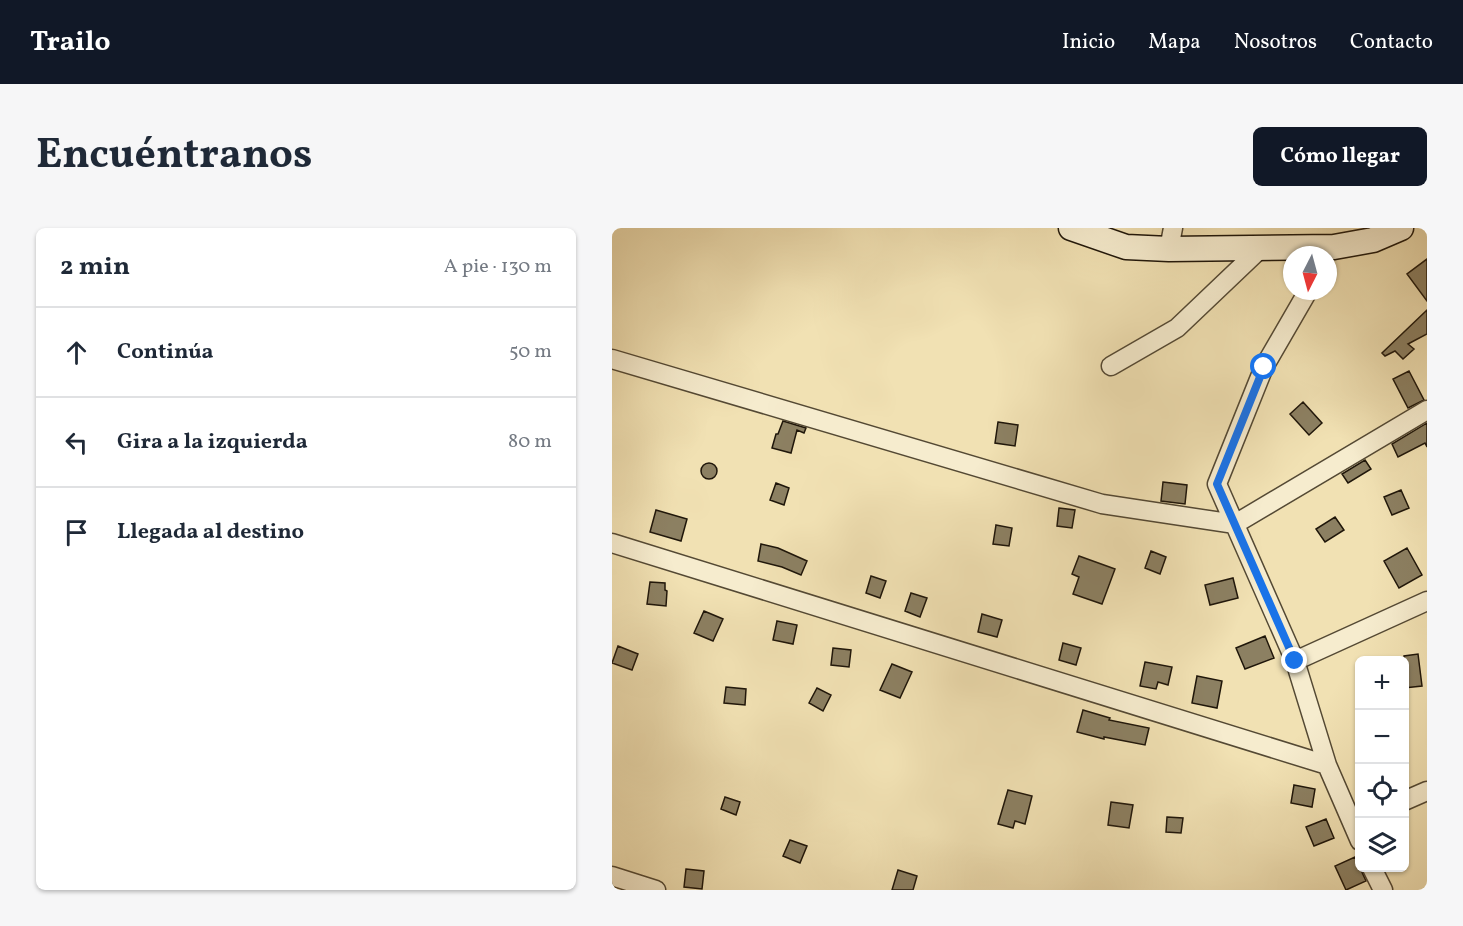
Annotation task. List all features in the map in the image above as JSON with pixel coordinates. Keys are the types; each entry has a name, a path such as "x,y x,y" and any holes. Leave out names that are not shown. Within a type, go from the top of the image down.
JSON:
{"street":[{"path":"1071,228 1126,247 1171,238 1283,250"},
{"path":"1337,250 1373,240 1401,228"},
{"path":"1111,366 1177,328 1260,249"},
{"path":"1303,300 1264,367 1217,484 1295,661 1327,765 1355,825"},
{"path":"612,359 1102,504 1235,524 1427,410"},
{"path":"612,543 1327,765"},
{"path":"1295,661 1427,601"},
{"path":"1409,799 1427,791"},
{"path":"1374,872 1383,890"},
{"path":"612,876 656,890"}],"building":[{"path":"1427,259 1427,301 1407,274"},
{"path":"1427,310 1427,334 1408,344 1414,349 1403,359 1395,351 1385,356 1382,353"},
{"path":"1409,371 1424,400 1408,408 1393,379"},
{"path":"1303,402 1322,423 1309,435 1290,414"},
{"path":"783,421 806,428 804,433 797,430 791,453 772,448"},
{"path":"998,422 1018,425 1015,446 995,443"},
{"path":"1427,423 1427,447 1425,443 1398,457 1392,444"},
{"path":"1365,460 1371,469 1348,483 1342,474"},
{"path":"706,463 712,463 717,471 715,477 706,479 701,474 701,468"},
{"path":"1163,482 1187,485 1185,504 1161,501"},
{"path":"776,483 789,488 784,505 770,500"},
{"path":"1401,490 1409,508 1392,515 1384,497"},
{"path":"1059,508 1075,510 1072,528 1057,526"},
{"path":"656,510 687,519 681,541 650,532"},
{"path":"1335,517 1344,530 1325,542 1316,529"},
{"path":"996,525 1012,528 1009,546 993,544"},
{"path":"761,544 778,548 807,561 801,575 758,561"},
{"path":"1407,548 1422,575 1399,588 1384,561"},
{"path":"1151,551 1166,557 1160,574 1145,568"},
{"path":"1079,556 1115,569 1102,604 1073,594 1079,577 1072,574"},
{"path":"871,576 886,581 880,598 866,593"},
{"path":"1233,578 1238,598 1210,605 1205,585"},
{"path":"650,582 665,583 666,606 647,604"},
{"path":"911,593 927,598 920,617 905,611"},
{"path":"704,611 723,619 713,641 694,633"},
{"path":"982,614 1002,620 997,637 978,632"},
{"path":"777,621 797,625 793,644 773,640"},
{"path":"1265,636 1274,658 1245,669 1236,648"},
{"path":"1063,643 1081,648 1076,665 1059,660"},
{"path":"618,646 638,654 632,670 612,663"},
{"path":"833,648 851,650 849,667 831,665"},
{"path":"1418,654 1422,686 1409,687 1409,656 1404,656"},
{"path":"1145,662 1172,667 1168,685 1158,682 1156,689 1140,686"},
{"path":"892,664 912,672 900,698 880,690"},
{"path":"1197,676 1222,681 1217,708 1192,703"},
{"path":"726,687 746,689 745,705 724,703"},
{"path":"817,688 831,695 823,711 809,703"},
{"path":"1083,710 1110,718 1109,720 1149,728 1145,745 1104,737 1104,739 1077,732"},
{"path":"1294,785 1315,789 1312,807 1291,803"},
{"path":"1008,790 1032,796 1025,824 1015,821 1013,828 998,824"},
{"path":"725,797 740,802 736,815 721,809"},
{"path":"1111,802 1133,805 1129,828 1108,825"},
{"path":"1167,817 1183,818 1181,833 1166,832"},
{"path":"1326,819 1334,838 1314,846 1306,827"},
{"path":"790,840 807,846 800,863 783,856"},
{"path":"1355,857 1355,872 1362,872 1366,881 1346,890 1335,866"},
{"path":"686,869 704,871 702,889 684,887"},
{"path":"898,870 917,876 913,890 892,890"}],"route":[{"path":"1264,367 1217,484 1295,661"}]}
